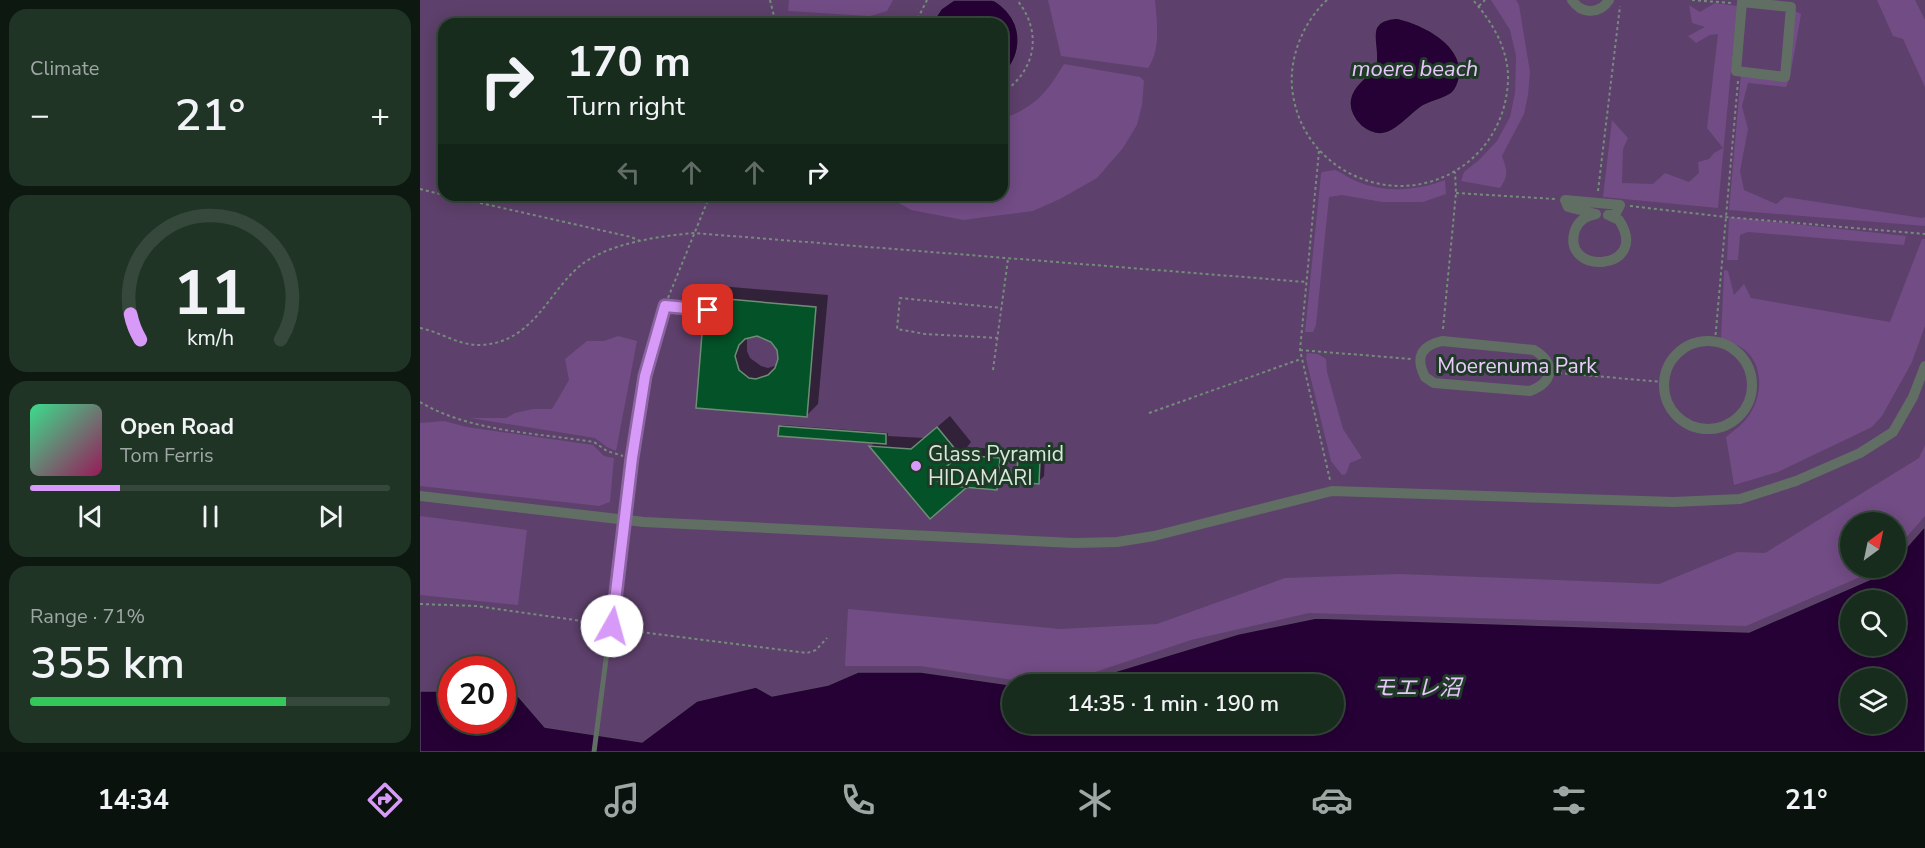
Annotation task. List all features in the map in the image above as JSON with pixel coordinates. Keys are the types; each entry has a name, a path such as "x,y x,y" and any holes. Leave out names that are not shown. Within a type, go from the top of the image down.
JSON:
{"street":[{"path":"1572,0 1581,9 1588,11 1602,8 1609,0"},
{"path":"1742,2 1791,7 1785,77 1738,71 1736,71 1742,2"},
{"path":"1565,200 1597,202 1620,205 1615,215 1608,215 1619,220 1626,236 1625,245 1615,259 1598,264 1582,257 1577,250 1574,235 1581,220 1587,215 1596,213 1568,207 1565,200"},
{"path":"1442,341 1534,350 1544,356 1549,363 1549,372 1547,380 1541,387 1530,391 1444,384 1425,377 1419,360 1429,344 1442,341"},
{"path":"1715,341 1731,347 1741,356 1749,368 1752,381 1751,395 1746,408 1725,426 1712,429 1687,424 1677,416 1669,406 1664,382 1666,370 1681,350 1692,344 1715,341"},
{"path":"420,496 625,520 1074,543 1117,542 1154,536 1332,491 1674,502 1740,499 1796,481 1860,453 1893,432 1913,397 1925,366"}],"lane":[{"path":"594,752 612,627 632,458 645,376 665,306 708,310"}],"path":[{"path":"770,0 775,18"},
{"path":"918,18 927,0"},
{"path":"1008,89 1017,82 1031,59 1033,34 1029,20 1017,0"},
{"path":"1327,0 1311,17 1297,49 1291,86 1301,121 1319,151 1334,164 1350,174 1385,185 1403,186 1439,180 1455,172 1483,148 1497,124 1506,98 1508,80 1503,47 1487,16 1473,0"},
{"path":"1479,6 1485,0"},
{"path":"1597,202 1620,0"},
{"path":"1692,0 1742,4"},
{"path":"1715,341 1738,71"},
{"path":"1319,151 1300,350 1332,491"},
{"path":"1442,341 1456,193 1455,172"},
{"path":"420,189 438,193"},
{"path":"1456,193 1565,200"},
{"path":"472,201 631,237 640,242"},
{"path":"665,306 707,201"},
{"path":"1620,205 1726,217 1925,234"},
{"path":"420,328 441,333 460,343 480,345 498,342 523,330 539,316 581,265 604,252 673,235 694,233 1306,282"},
{"path":"993,370 1008,259"},
{"path":"998,338 925,334 897,328 900,298 1002,308"},
{"path":"1300,350 1419,360"},
{"path":"1149,413 1302,358"},
{"path":"1549,372 1664,382"},
{"path":"420,402 447,416 468,423 594,442 607,451 632,458"},
{"path":"420,604 476,606 807,653 816,650 827,638"}],"green space":[{"name":"Moerenuma Park","path":"420,0 1925,0 1925,752 420,752"}],"shaded area":[{"path":"789,0 893,0 887,11 870,16 788,11"},
{"path":"1048,0 1155,0 1156,44 1155,53 1148,68 1061,56"},
{"path":"1491,0 1516,0 1519,5 1530,72 1524,114 1502,156 1506,172 1500,188 1461,181 1464,172 1497,141 1510,117 1515,93 1516,56 1510,30"},
{"path":"1877,0 1915,0 1925,20 1925,87 1903,39 1893,36"},
{"path":"1715,3 1737,6 1718,208 1603,197 1612,120 1628,138 1623,149 1622,183 1653,184 1665,173 1689,182 1699,173 1698,162 1709,159 1723,148 1707,128 1718,34 1710,35 1696,43 1688,36 1705,27 1692,23 1689,5 1700,12"},
{"path":"1795,11 1801,14 1790,77 1786,87 1748,83 1742,106 1748,129 1740,171 1744,190 1776,204 1785,197 1925,217 1925,226 1729,210 1741,74 1787,79"},
{"path":"1064,64 1140,77 1144,81 1137,125 1123,148 1097,178 1033,211 963,220 911,210 895,201 1008,201 1008,116 1023,110 1039,98"},
{"path":"1335,170 1367,185 1389,189 1412,188 1445,180 1446,194 1423,202 1382,202 1342,195 1329,197 1316,325 1313,332 1305,332 1321,174"},
{"path":"1729,217 1906,236 1904,245 1748,232 1740,235 1738,260 1727,260"},
{"path":"1922,239 1925,239 1925,326 1912,362 1882,416 1872,427 1778,472 1734,485 1726,437 1743,423 1753,409 1759,390 1759,379 1754,360 1748,352 1721,339 1724,270 1728,271 1734,295 1744,284 1751,298 1890,322"},
{"path":"618,336 637,341 616,451 595,438 470,418 506,418 515,413 533,409 552,409 569,380 565,359 587,341 604,341"},
{"path":"1307,353 1318,354 1326,359 1327,372 1343,429 1362,458 1350,463 1346,474 1342,475 1331,461 1306,359"},
{"path":"444,421 467,427 593,445 604,456 614,458 610,502 599,506 420,486 420,423"},
{"path":"1925,445 1925,516 1906,538 1906,512 1840,512 1840,578 1858,578 1746,626 1309,613 1191,640 1089,674 1002,674 1002,678 920,666 845,666 848,609 1060,629 1157,624 1285,578 1400,574 1659,584 1737,552 1765,553 1919,458"},
{"path":"420,516 527,530 518,605 420,595"}],"water":[{"path":"954,0 992,0 1002,6 1012,19 1018,35 1016,53 1008,68 1008,18 935,18 941,9"},
{"name":"moere beach","path":"1397,18 1418,25 1448,45 1455,54 1460,76 1454,91 1449,95 1423,106 1395,129 1379,134 1358,124 1351,111 1350,101 1357,85 1376,64 1376,28 1386,20"},
{"name":"モエレ沼","path":"1925,526 1925,752 420,752 420,691 438,691 438,734 516,734 516,693 545,727 642,742 697,701 756,687 772,696 828,685 858,672 921,672 1002,684 1002,734 1344,734 1344,674 1107,674 1238,634 1316,618 1749,632 1840,593 1840,656 1906,656 1906,590 1846,590 1873,578 1906,578 1906,548"}],"building":[{"path":"705,297 816,307 807,417 696,408","holes":["757,336 771,342 777,350 778,359 775,368 768,375 756,379 749,378 739,370 735,356 739,345 745,339"]},
{"path":"779,426 886,434 886,444 778,436"},
{"name":"Glass Pyramid HIDAMARI","path":"937,427 960,455 934,477 941,485 967,487 930,519 869,446 911,449"},
{"path":"960,455 1000,458 997,490 941,485 934,477"},
{"path":"1018,459 1040,461 1039,484 1016,482"}],"place":[{"name":"Glass Pyramid HIDAMARI","path":"916,466"}],"route":[{"path":"612,626 632,458 645,376 665,306 708,310"}]}
